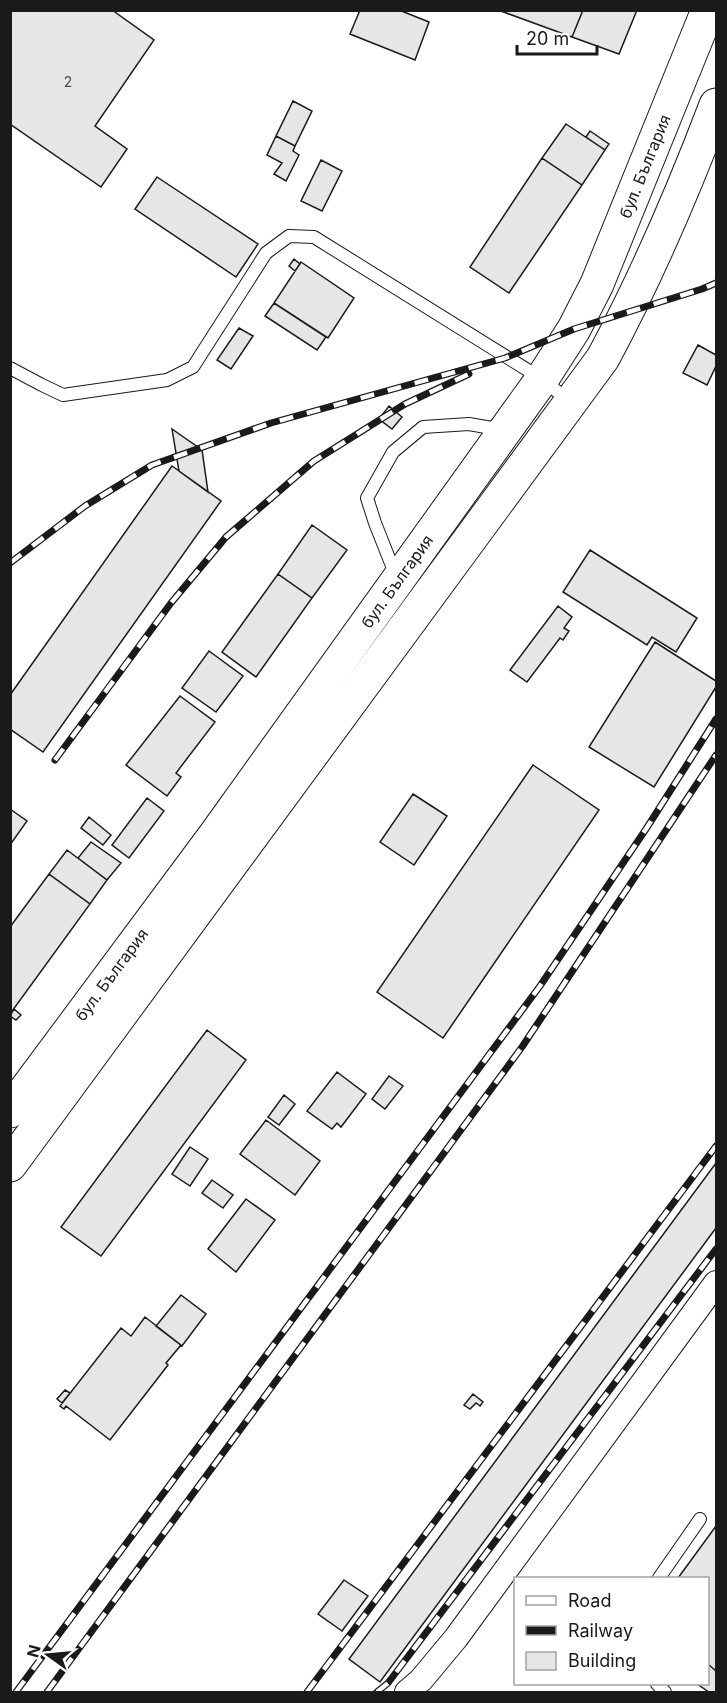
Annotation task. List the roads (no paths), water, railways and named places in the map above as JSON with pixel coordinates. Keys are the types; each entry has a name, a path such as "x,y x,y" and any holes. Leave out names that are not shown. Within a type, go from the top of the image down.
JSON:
{"street":[{"name":"бул. България","path":"10,1165 397,579 542,379 574,329 597,284 708,10"},
{"name":"бул. България","path":"10,1111 180,908 571,403 603,358 658,249 717,105"},
{"path":"407,1692 421,1680 462,1629 717,1283"}],"lane":[{"path":"10,368 63,395 167,380 193,368 266,253 289,236 314,237 542,379 571,403"},
{"path":"397,579 367,498 393,452 423,427 469,424 504,430"},
{"path":"660,1577 700,1519"}],"railway":[{"path":"10,563 85,506 152,465 271,423 505,358 574,329 716,283"},
{"path":"55,760 171,603 226,537 314,461 405,404 469,374"},
{"path":"16,1692 540,986 646,829 716,719"},
{"path":"47,1692 522,1047 716,755"},
{"path":"307,1692 716,1146"},
{"path":"377,1692 388,1683 716,1249"}]}
